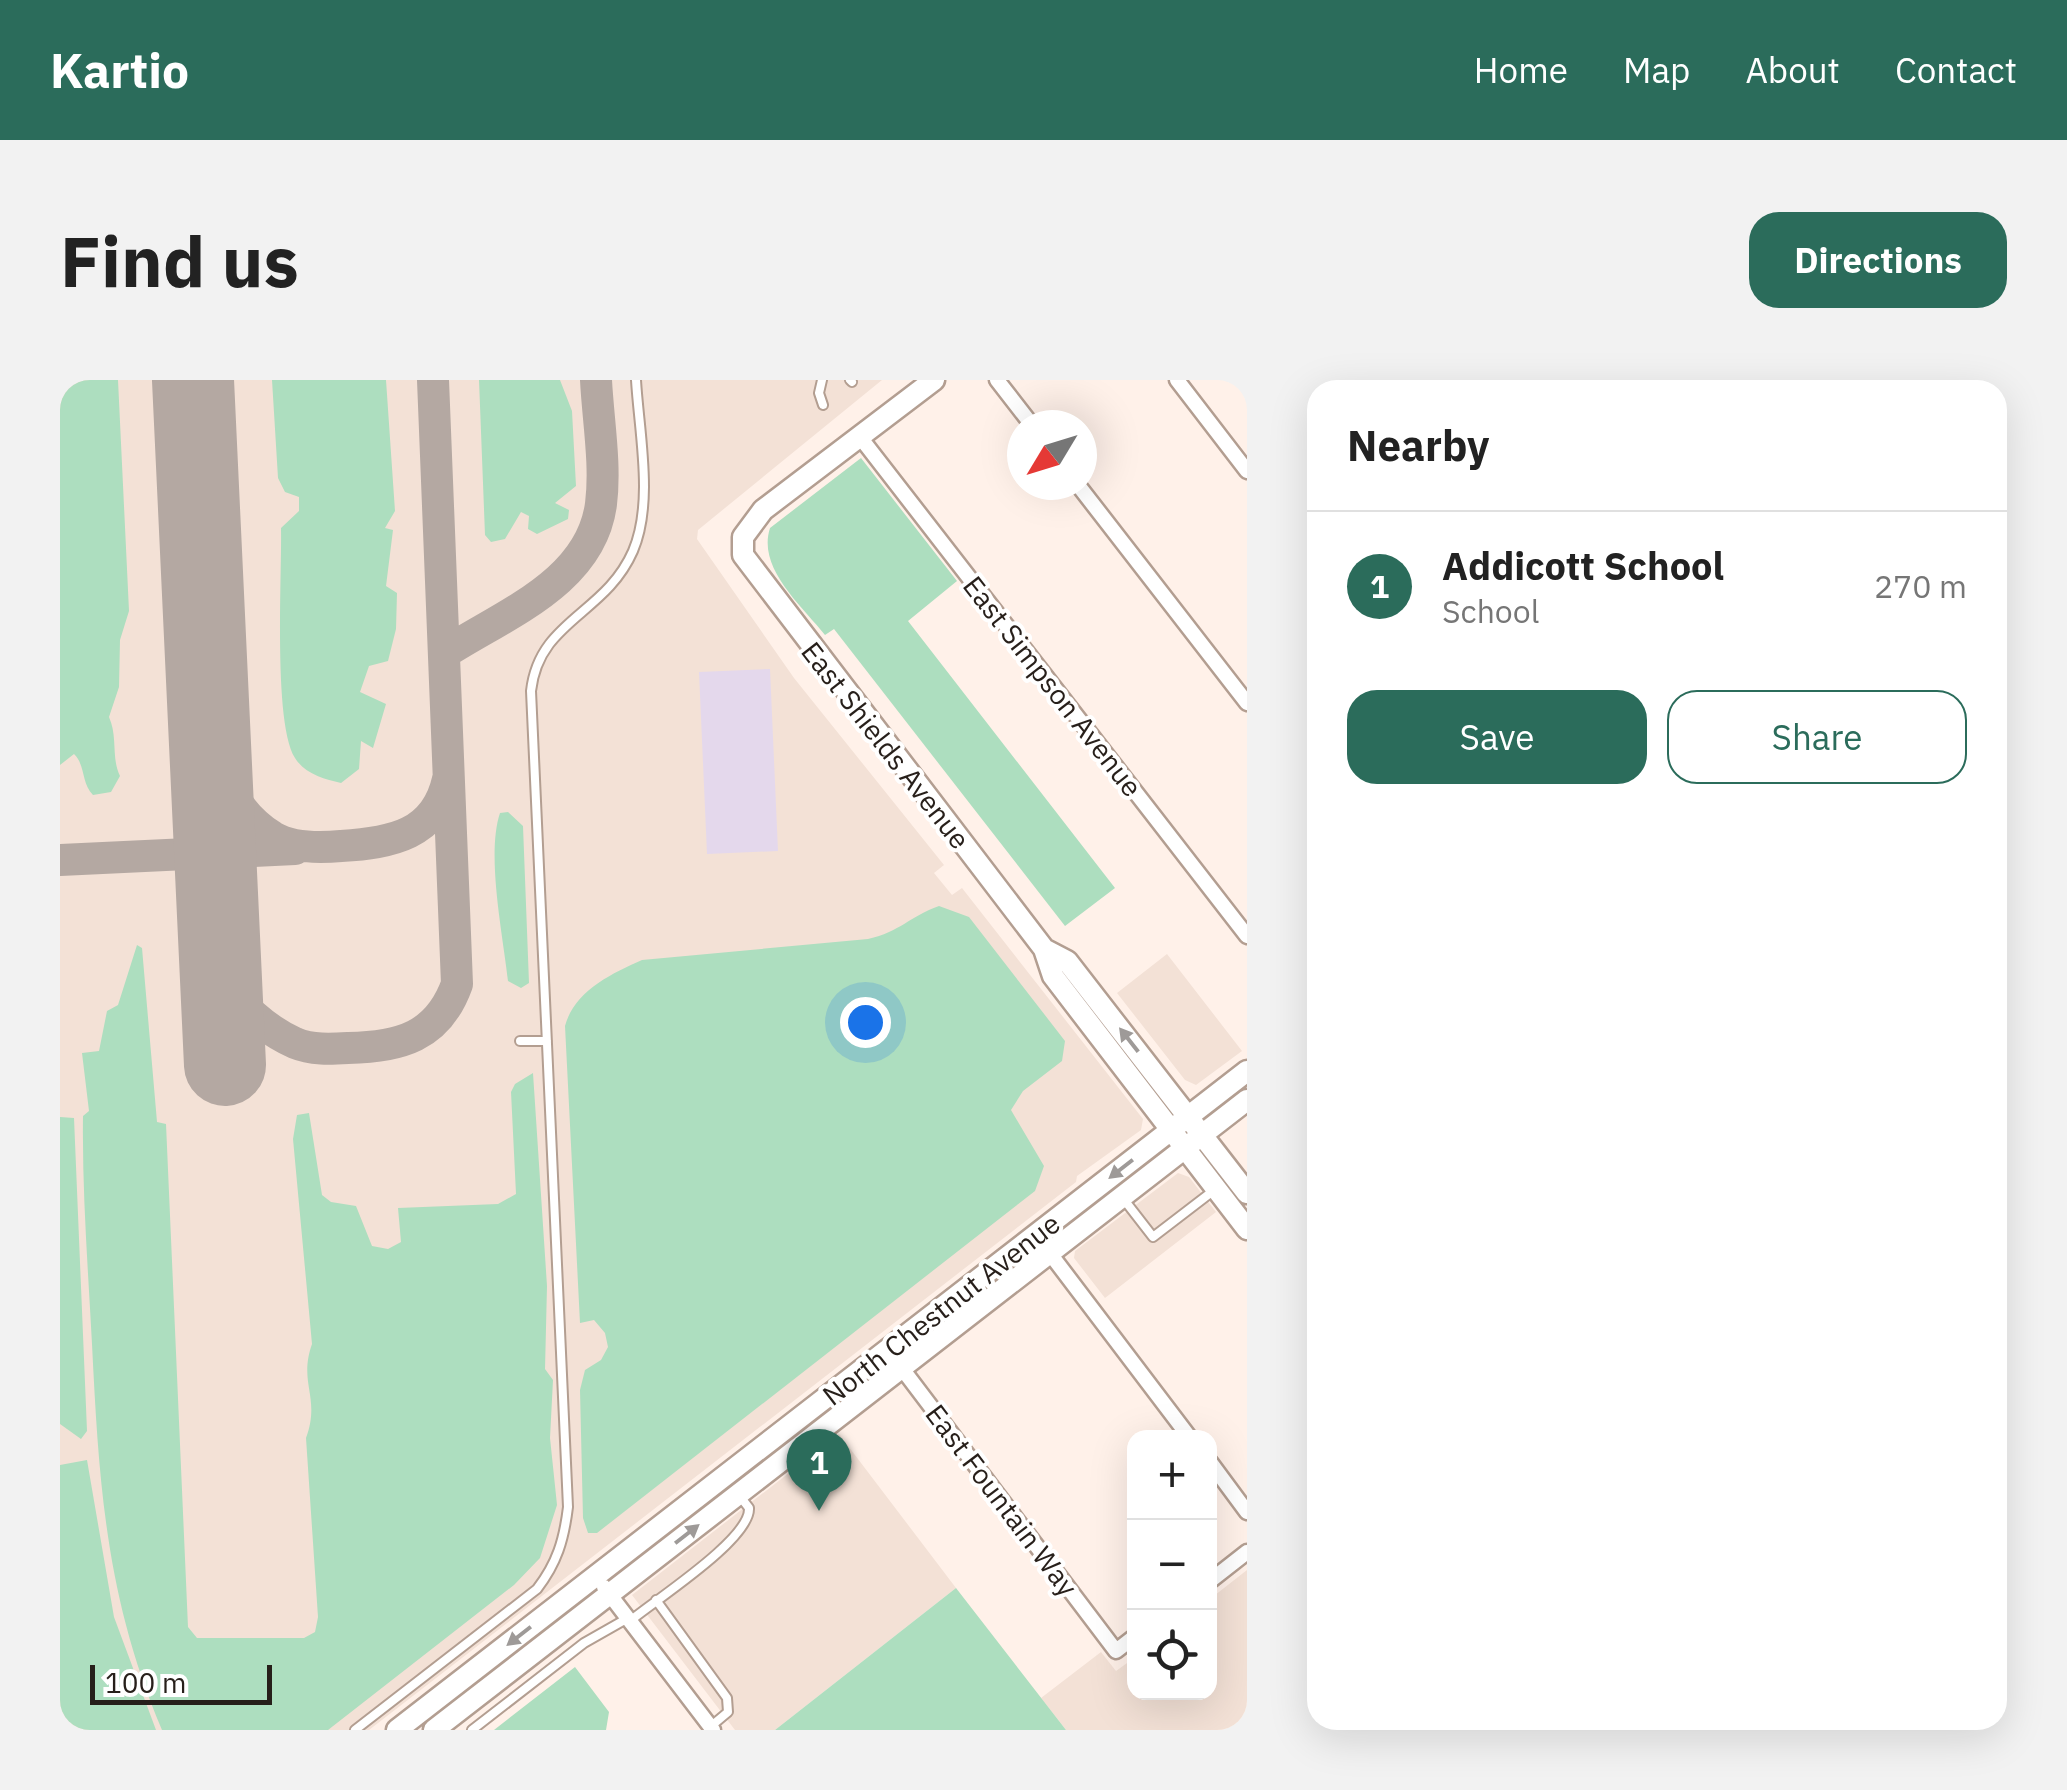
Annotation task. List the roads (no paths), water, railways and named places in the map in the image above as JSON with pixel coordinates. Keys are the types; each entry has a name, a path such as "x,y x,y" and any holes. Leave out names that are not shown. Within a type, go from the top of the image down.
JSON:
{"main road":[{"path":"860,436 934,380"},
{"name":"East Shields Avenue","path":"860,436 764,510 743,537 743,555 754,575 1044,948 1053,976 1247,1228"},
{"name":"East Shields Avenue","path":"1044,948 1068,961 1247,1193"},
{"name":"North Chestnut Avenue","path":"397,1730 1247,1071"},
{"name":"North Chestnut Avenue","path":"434,1730 1247,1100"}],"street":[{"path":"997,380 1020,410"},
{"path":"1177,380 1247,471"},
{"name":"East Simpson Avenue","path":"860,436 1247,936"},
{"path":"1090,500 1247,703"},
{"path":"1036,1235 1184,1430"},
{"name":"East Fountain Way","path":"888,1350 1116,1651 1127,1642"},
{"path":"1217,1471 1247,1512"},
{"path":"1217,1576 1247,1552"},
{"path":"596,1576 712,1728"}],"lane":[{"path":"355,1730 537,1589 558,1558 565,1534 568,1507 533,671 556,632 595,606 611,588 635,547 642,518 636,380"},
{"path":"822,380 818,393 823,405"},
{"path":"520,1042 547,1041"},
{"path":"1122,1197 1153,1237 1216,1188"},
{"path":"472,1730 584,1643 629,1620 722,1550 750,1518 749,1508 738,1494"},
{"path":"656,1600 728,1698 728,1712 712,1728"}],"place":[{"name":"Addicott School","path":"819,1511"}]}
